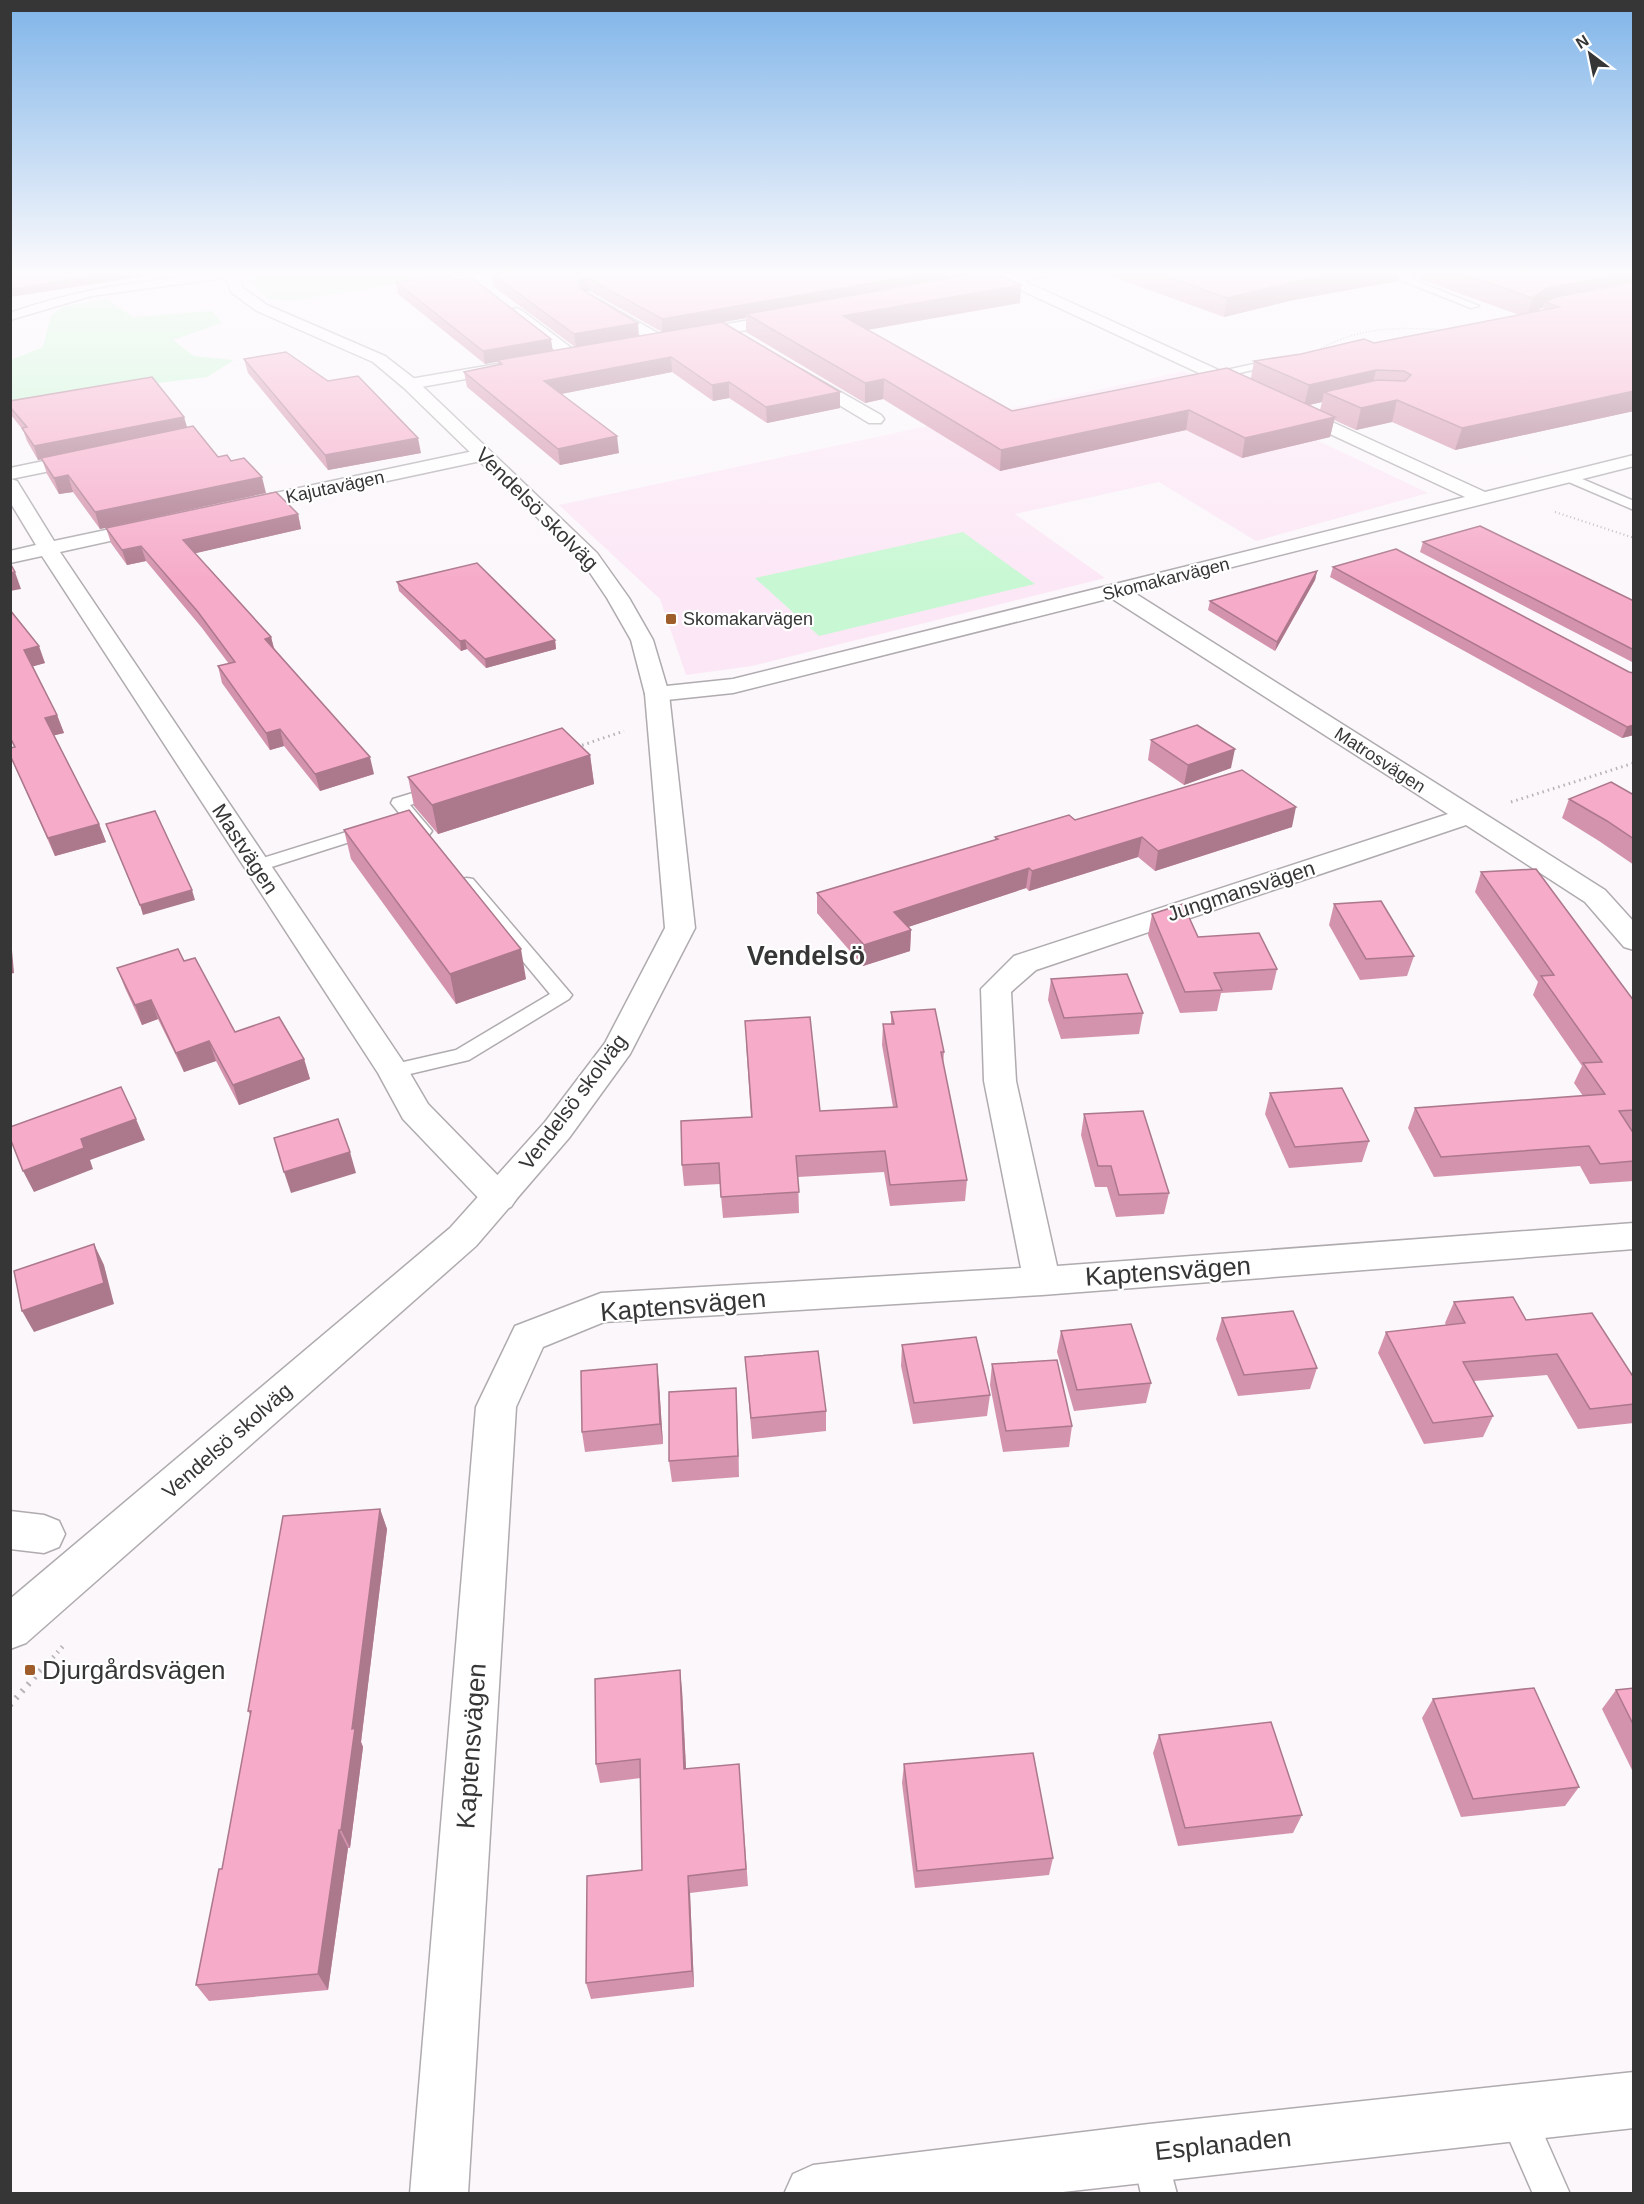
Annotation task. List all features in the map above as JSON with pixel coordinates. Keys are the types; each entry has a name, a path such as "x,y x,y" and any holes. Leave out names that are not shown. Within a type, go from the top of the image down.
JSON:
{"street":[{"name":"Vendelsö skolväg","path":"10,1628 463,1237 557,1130 619,1047 680,928 657,694 642,640 618,598 590,557 471,458 410,384 400,376"},
{"path":"410,384 456,376"},
{"path":"804,376 875,419"},
{"path":"1219,376 1483,498"},
{"path":"10,474 100,456"},
{"name":"Kajutavägen","path":"219,512 471,458"},
{"name":"Skomakarvägen","path":"657,694 733,686 1634,460"},
{"name":"Mastvägen","path":"10,485 48,549 393,1071 415,1111 499,1198"},
{"path":"10,556 174,521"},
{"path":"1358,530 1389,546"},
{"name":"Matrosvägen","path":"1116,591 1595,896 1634,941"},
{"name":"Jungmansvägen","path":"1042,1281 1000,1081 996,989 1025,963 1468,816"},
{"name":"Kaptensvägen","path":"439,2193 496,1407 530,1337 600,1308 1042,1281 1634,1236"},
{"name":"Esplanaden","path":"813,2193 1154,2173 1516,2113 1634,2100"}],"lane":[{"path":"1299,413 1320,408"},
{"path":"1568,477 1634,506"},
{"path":"434,844 399,803 454,786"},
{"path":"256,866 411,817"},
{"path":"393,1071 462,1055 562,995 456,870"},
{"path":"1516,2113 1552,2193"}],"path":[{"path":"1503,493 1634,538"},
{"path":"573,748 624,731 628,723"},
{"path":"1468,816 1634,763"}],"shaded area":[{"path":"1162,376 1194,376 1304,434 1428,493 1256,541 1159,482 1015,514 1105,578 752,666 686,675 660,599 559,505"}],"green space":[{"path":"11,376 209,376 142,385 11,409"},
{"path":"963,532 1035,584 819,636 755,578"}],"building":[{"path":"258,376 321,376 328,381 358,376 418,438 325,455"},
{"path":"469,376 571,376 544,381 617,436 558,449"},
{"path":"699,376 813,376 840,392 766,407 729,382 712,385"},
{"path":"853,376 949,376 1012,411 1188,376 1244,376 1335,417 1245,438 1189,410 1001,450 884,379 865,383"},
{"path":"1288,376 1350,376 1309,385"},
{"path":"1410,376 1634,376 1634,391 1462,428 1397,400 1361,408 1324,392 1377,380 1405,381"},
{"path":"152,377 184,417 34,446 22,428 27,427 10,407 10,401"},
{"path":"193,426 218,457 227,455 231,461 244,458 262,477 95,512 68,475 54,478 41,458"},
{"path":"276,492 298,514 183,540 271,637 265,639 370,757 315,774 280,729 266,733 218,666 235,662 198,612 141,546 122,550 106,528"},
{"path":"1480,526 1634,601 1634,650 1423,542"},
{"path":"1396,549 1634,673 1634,725 1627,727 1333,567"},
{"path":"10,563 15,572 10,573"},
{"path":"477,563 555,640 485,659 465,640 460,641 397,582"},
{"path":"1317,571 1277,642 1210,601"},
{"path":"10,610 39,646 24,650 57,715 45,718 99,824 48,838 10,755 10,748 15,747 10,737"},
{"path":"1197,725 1235,749 1188,765 1151,740"},
{"path":"562,728 590,755 432,805 408,777"},
{"path":"1242,770 1296,807 1158,851 1142,837 1032,871 1029,868 894,912 911,930 864,945 817,893 998,839 995,837 1069,815 1075,820"},
{"path":"1611,782 1634,795 1634,839 1569,799"},
{"path":"409,810 521,949 450,974 344,830"},
{"path":"155,811 192,890 140,905 106,824"},
{"path":"1536,869 1634,1001 1634,1110 1619,1111 1634,1134 1634,1161 1600,1164 1589,1146 1441,1157 1415,1108 1605,1094 1583,1063 1602,1062 1541,976 1554,975 1481,872"},
{"path":"1381,901 1414,956 1366,959 1334,904"},
{"path":"1183,904 1198,937 1259,933 1277,969 1214,973 1222,990 1185,992 1152,914"},
{"path":"178,949 184,961 195,958 235,1032 279,1017 304,1059 233,1085 209,1041 176,1053 151,1000 135,1005 117,968"},
{"path":"1127,974 1143,1013 1064,1018 1051,979"},
{"path":"935,1009 944,1052 941,1052 967,1180 890,1185 885,1151 796,1156 799,1192 721,1197 719,1163 682,1165 681,1121 752,1117 745,1021 810,1017 820,1111 897,1107 883,1024 894,1024 891,1012"},
{"path":"121,1087 136,1119 81,1139 84,1148 23,1171 10,1138 10,1127"},
{"path":"1342,1088 1369,1141 1295,1147 1270,1093"},
{"path":"1143,1111 1169,1193 1119,1195 1111,1166 1098,1166 1084,1114"},
{"path":"338,1119 350,1152 284,1172 274,1138"},
{"path":"94,1244 104,1283 22,1311 14,1271"},
{"path":"1513,1297 1526,1320 1592,1313 1634,1378 1634,1404 1590,1409 1557,1354 1463,1362 1493,1416 1433,1423 1386,1332 1465,1323 1454,1302"},
{"path":"1293,1311 1317,1368 1244,1375 1222,1318"},
{"path":"1131,1324 1151,1383 1077,1390 1061,1331"},
{"path":"976,1337 990,1395 914,1403 902,1345"},
{"path":"818,1351 826,1411 751,1418 745,1357"},
{"path":"1057,1360 1072,1426 1006,1431 992,1364"},
{"path":"657,1364 660,1424 582,1432 581,1371"},
{"path":"736,1388 738,1456 669,1461 669,1392"},
{"path":"380,1509 352,1729 355,1728 318,1974 196,1985 219,1869 222,1869 283,1516"},
{"path":"680,1670 684,1769 739,1764 746,1869 688,1876 692,1971 586,1983 587,1876 642,1870 640,1759 596,1764 595,1679"},
{"path":"1534,1688 1579,1787 1473,1799 1433,1699"},
{"path":"1634,1688 1634,1726 1616,1690"},
{"path":"1271,1722 1302,1815 1185,1828 1159,1735"},
{"path":"1033,1753 1053,1858 917,1871 904,1764"}],"place":[{"name":"Skomakarvägen","path":"671,619"},
{"name":"Djurgårdsvägen","path":"30,1670"}],"district":[{"name":"Vendelsö","path":"806,956"}]}
